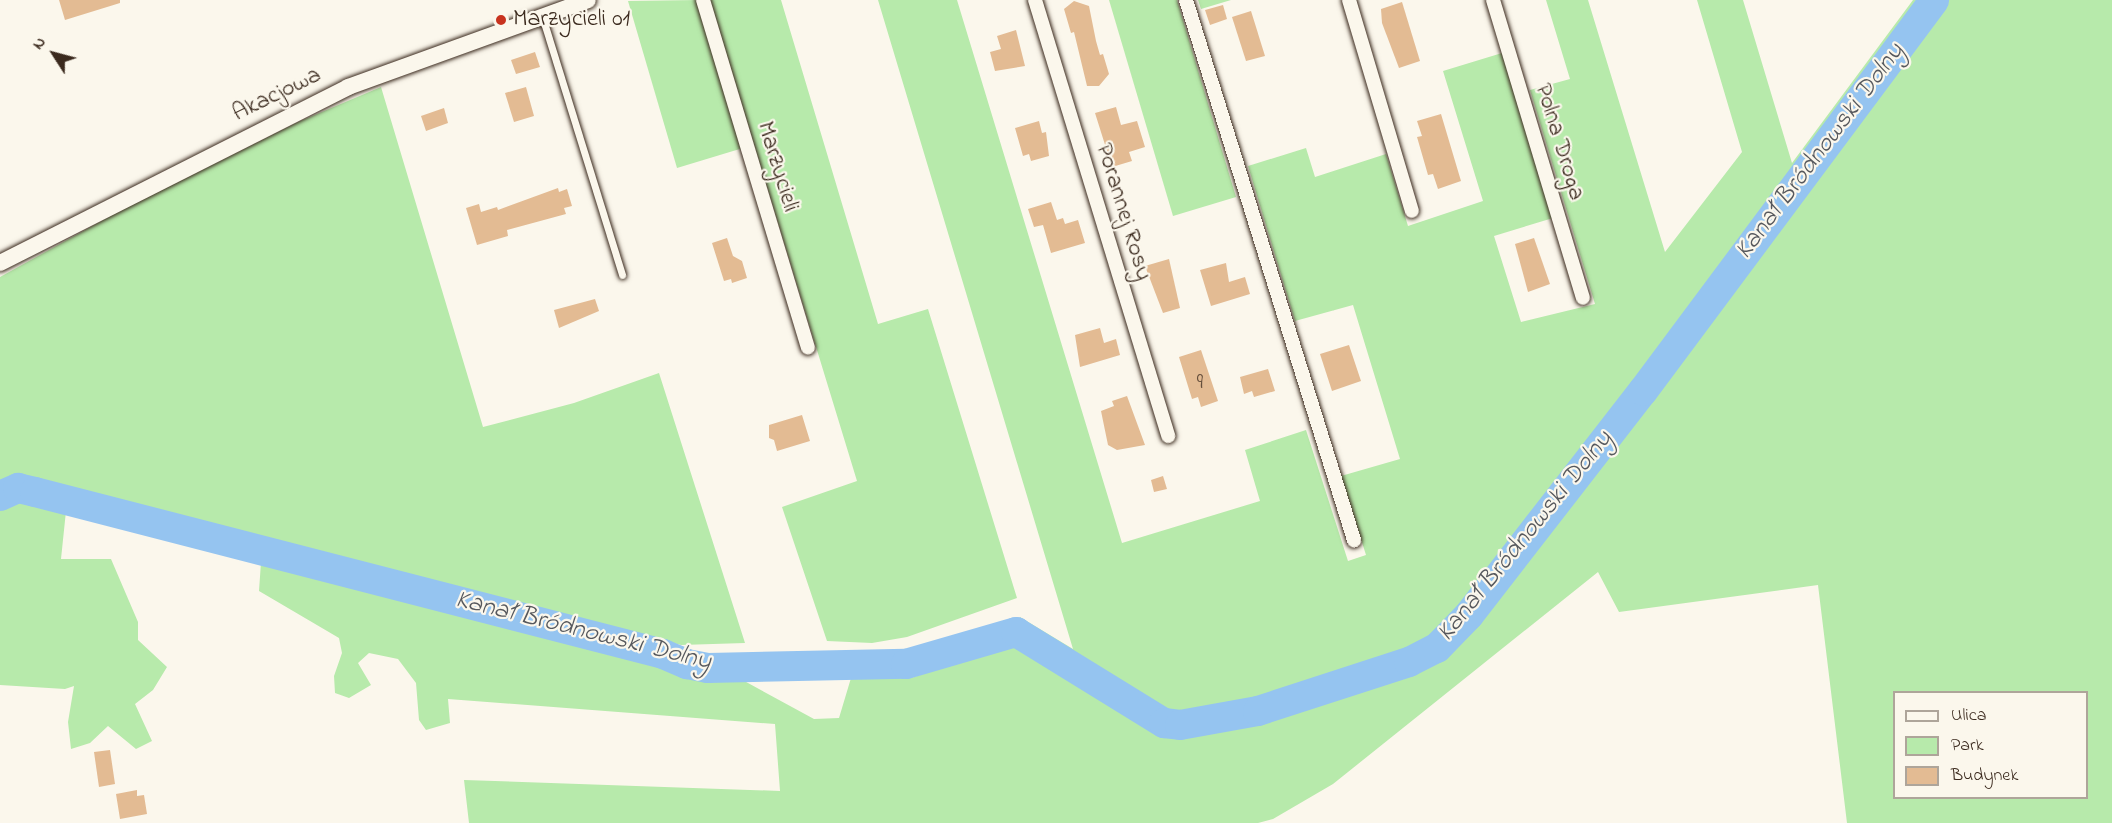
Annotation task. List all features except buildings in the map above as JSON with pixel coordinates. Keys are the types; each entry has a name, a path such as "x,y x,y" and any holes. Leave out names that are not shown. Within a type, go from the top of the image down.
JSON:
{"street":[{"name":"Akacjowa","path":"0,263 348,87 588,0"},
{"name":"Marzycieli","path":"703,0 808,347"},
{"name":"Porannej Rosy","path":"1035,0 1168,436"},
{"path":"1186,0 1354,540"},
{"path":"1349,0 1412,211"},
{"name":"Polna Droga","path":"1493,0 1583,298"}],"lane":[{"path":"542,16 622,275"}],"green space":[{"path":"698,0 743,148 677,168 628,1"},
{"path":"710,0 781,0 878,324 928,309 1017,598 907,637 872,643 827,641 782,507 857,481"},
{"path":"878,0 957,0 1122,543 1260,501 1245,450 1306,430 1348,561 1366,555 1341,476 1400,459 1353,305 1295,321 1248,166 1306,148 1315,177 1386,154 1408,226 1483,201 1443,71 1502,53 1553,218 1494,236 1521,322 1595,304 1530,90 1570,79 1546,0 1588,0 1665,252 1742,152 1697,0 1743,0 1792,163 1913,0 2112,0 2112,823 1847,823 1818,585 1619,612 1598,572 1333,784 1273,819 1258,823 469,823 464,780 780,791 775,724 448,699 450,723 426,730 419,720 416,683 398,659 369,653 358,663 371,685 349,698 335,693 334,676 342,653 339,638 259,591 261,562 66,511 61,559 111,559 138,622 138,640 167,667 153,690 135,704 152,741 136,749 108,726 90,743 71,749 68,722 74,686 65,689 0,685 0,277 116,213 298,122 381,87 483,427 574,403 659,373 745,643 681,645 645,636 646,662 737,677 814,719 839,718 851,678 911,678 1017,642 1020,617 1073,649"},
{"path":"1109,0 1177,0 1236,197 1173,216"},
{"path":"1198,0 1231,0 1201,9"}],"waterway":[{"name":"Kanał Bródnowski Dolny","path":"0,496 18,488 35,492 663,654 687,664 708,668 906,664 1016,632 1164,723 1180,725 1258,711 1409,662 1437,648 1469,615 1643,391 1934,0"}],"place":[{"name":"Marzycieli 01","path":"501,20"}]}
